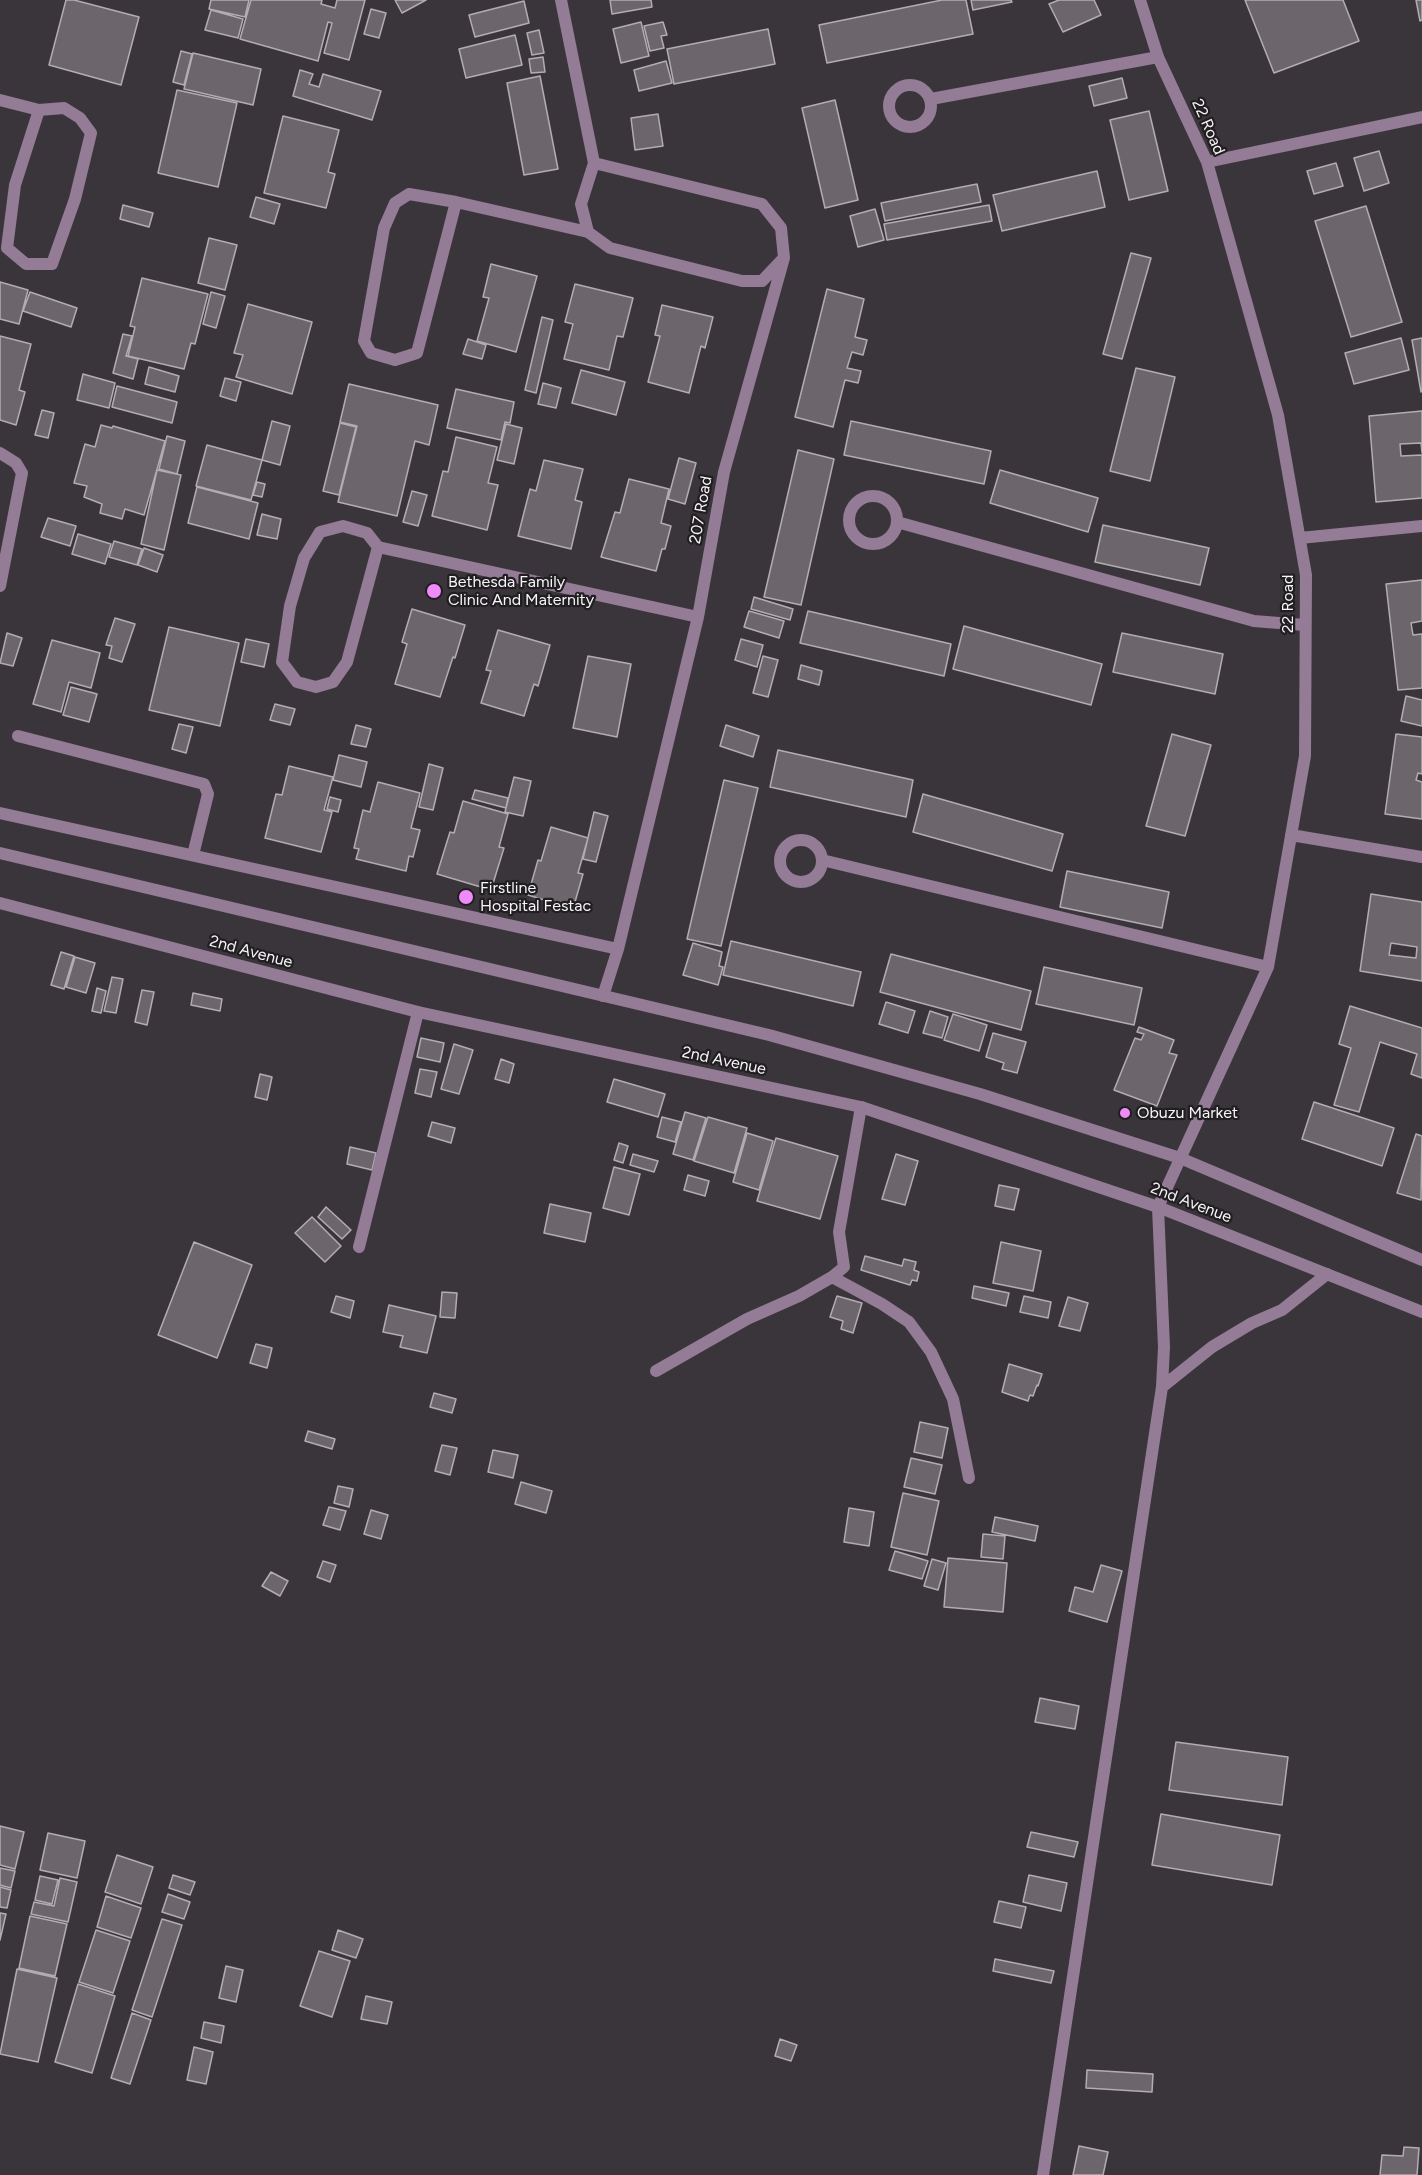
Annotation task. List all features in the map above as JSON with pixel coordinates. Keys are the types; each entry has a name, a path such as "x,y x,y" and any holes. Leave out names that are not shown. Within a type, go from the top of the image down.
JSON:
{"street":[{"path":"561,0 594,163 580,204 588,232"},
{"name":"22 Road","path":"1140,0 1158,57 1207,162 1278,415 1306,575 1305,756 1268,967 1158,1207"},
{"path":"931,99 1158,57"},
{"path":"0,100 39,110 64,108 80,118 91,133 75,199 51,264 26,264 7,248 15,185 39,110"},
{"path":"1207,162 1422,117"},
{"name":"207 Road","path":"594,163 762,204 781,228 784,258 724,472 698,617 618,950 603,996"},
{"path":"456,202 417,352 395,360 371,353 364,341 384,228 394,203 409,194 456,202 588,232 610,248 742,281 762,281 784,258"},
{"path":"0,453 16,463 22,473 0,586"},
{"path":"897,522 1254,621 1304,625"},
{"path":"378,547 347,662 333,682 316,687 297,682 282,662 290,606 304,558 320,532 343,526 367,533 378,547 698,617"},
{"path":"1299,538 1422,526"},
{"path":"18,735 204,784 208,794 193,855"},
{"path":"0,813 618,950"},
{"path":"1291,836 1422,857"},
{"path":"0,852 769,1035 980,1094 1180,1158 1422,1260"},
{"path":"822,860 1268,967"},
{"name":"2nd Avenue","path":"0,903 417,1012 861,1107 1158,1207 1422,1312"},
{"path":"359,1247 417,1012"},
{"path":"656,1371 747,1319 799,1296 832,1277 844,1267 839,1232 861,1107"},
{"path":"1043,2175 1162,1387 1164,1347 1158,1207"},
{"path":"1162,1387 1212,1347 1252,1323 1282,1310 1327,1274"},
{"path":"832,1277 882,1304 909,1322 931,1352 953,1399 969,1478"}],"building":[{"path":"66,0 74,0 139,17 121,85 49,65"},
{"path":"211,0 249,0 245,17 209,9"},
{"path":"251,0 322,0 321,4 335,8 337,0 365,0 349,60 324,53 332,23 328,22 318,61 240,39"},
{"path":"395,0 426,0 402,13"},
{"path":"610,0 651,0 652,7 612,14"},
{"path":"942,0 966,0 973,34 827,63 819,25"},
{"path":"971,0 1011,0 1012,2 973,10"},
{"path":"1059,0 1094,0 1101,15 1063,32 1049,4"},
{"path":"1245,0 1343,0 1359,41 1274,73"},
{"path":"1416,0 1422,0 1422,20 1420,21"},
{"path":"524,1 529,23 475,37 469,15"},
{"path":"371,9 386,13 379,38 364,34"},
{"path":"211,10 243,19 238,38 205,30"},
{"path":"641,22 649,56 621,63 613,29"},
{"path":"663,22 667,35 661,36 664,48 650,51 644,26"},
{"path":"768,29 775,64 674,84 667,49"},
{"path":"539,30 544,53 532,55 527,33"},
{"path":"515,35 522,65 466,78 459,49"},
{"path":"181,51 192,54 184,85 173,82"},
{"path":"193,53 261,69 253,105 184,89"},
{"path":"543,57 545,72 531,73 529,59"},
{"path":"666,61 672,83 639,91 634,70"},
{"path":"300,70 313,74 309,84 319,87 323,74 381,91 372,120 293,96"},
{"path":"540,76 558,169 524,175 507,83"},
{"path":"1122,78 1127,98 1094,106 1089,86"},
{"path":"177,90 237,103 218,187 158,173"},
{"path":"835,100 858,200 825,208 802,108"},
{"path":"1149,111 1168,191 1129,200 1110,120"},
{"path":"658,114 663,146 635,150 631,118"},
{"path":"283,116 339,130 328,172 335,174 326,208 264,193"},
{"path":"1379,151 1389,183 1364,191 1354,158"},
{"path":"1336,163 1343,186 1314,194 1307,171"},
{"path":"1097,171 1105,207 1002,231 993,195"},
{"path":"977,184 981,202 885,221 881,203"},
{"path":"256,197 280,204 274,224 250,217"},
{"path":"123,205 153,213 149,227 120,219"},
{"path":"989,205 992,221 887,240 884,224"},
{"path":"1366,206 1402,322 1351,337 1315,221"},
{"path":"875,209 884,240 858,247 850,216"},
{"path":"209,238 237,245 225,290 198,283"},
{"path":"1131,253 1151,258 1122,359 1103,354"},
{"path":"491,264 537,276 516,352 477,341 489,298 483,297"},
{"path":"142,278 208,294 195,344 191,343 184,369 128,356 135,327 130,326"},
{"path":"0,282 28,290 19,324 0,319"},
{"path":"575,284 633,298 623,337 617,336 609,370 564,359 573,324 565,322"},
{"path":"827,289 864,299 855,337 867,340 863,355 852,352 847,368 861,371 858,383 845,380 833,427 795,417"},
{"path":"30,292 77,308 71,327 23,311"},
{"path":"211,292 225,296 216,328 203,324"},
{"path":"248,304 312,322 292,394 236,377 243,355 234,353"},
{"path":"662,305 713,317 705,348 701,346 689,393 648,382 660,336 655,335"},
{"path":"542,317 553,320 536,393 525,390"},
{"path":"123,334 132,336 126,356 138,359 133,379 113,373"},
{"path":"0,336 31,344 19,390 25,392 16,425 0,420"},
{"path":"1401,338 1409,370 1354,384 1345,353"},
{"path":"1422,338 1422,391 1421,392 1412,340"},
{"path":"468,339 486,345 482,359 463,354"},
{"path":"149,367 179,376 175,392 145,384"},
{"path":"1136,368 1175,377 1150,481 1110,471"},
{"path":"581,370 625,382 616,415 572,403"},
{"path":"83,374 115,383 109,408 77,400"},
{"path":"225,378 241,382 236,401 220,396"},
{"path":"543,383 561,388 556,408 538,404"},
{"path":"349,384 438,405 429,445 415,441 397,516 338,502 357,426 340,422"},
{"path":"117,386 177,402 172,423 112,407"},
{"path":"456,389 514,402 510,423 505,422 501,440 447,428"},
{"path":"42,410 54,413 48,438 35,435"},
{"path":"1422,411 1422,453 1421,443 1400,444 1401,456 1422,455 1422,498 1376,502 1369,416"},
{"path":"272,421 290,426 280,465 262,460"},
{"path":"851,421 991,451 984,484 844,455"},
{"path":"340,423 356,427 339,495 323,491"},
{"path":"506,424 522,428 514,464 497,460"},
{"path":"101,425 112,428 113,426 165,441 144,515 125,509 122,519 100,513 102,504 84,497 87,486 74,483 85,444 95,447"},
{"path":"167,436 185,441 177,474 159,469"},
{"path":"456,437 497,447 488,483 498,485 487,530 432,516 443,471 448,472"},
{"path":"207,445 262,460 251,500 196,486"},
{"path":"798,450 834,459 801,605 764,597"},
{"path":"679,458 696,463 685,504 668,499"},
{"path":"544,460 583,469 575,500 582,502 571,549 518,536 530,489 536,491"},
{"path":"157,470 181,475 164,550 141,544"},
{"path":"1000,470 1098,498 1088,532 990,503"},
{"path":"629,479 669,489 661,523 671,526 656,571 601,557 615,512 620,513"},
{"path":"257,482 265,484 262,497 253,495"},
{"path":"197,487 258,503 249,539 188,523"},
{"path":"412,491 427,495 418,526 403,522"},
{"path":"262,514 281,519 277,539 257,535"},
{"path":"48,518 76,526 70,546 41,537"},
{"path":"1103,525 1209,548 1200,585 1095,562"},
{"path":"78,534 111,544 105,564 72,554"},
{"path":"114,541 142,549 137,565 109,557"},
{"path":"144,548 163,555 157,572 138,565"},
{"path":"1422,580 1422,621 1411,623 1413,635 1422,634 1422,688 1398,690 1386,584"},
{"path":"754,597 793,609 790,620 751,609"},
{"path":"412,609 465,625 440,697 395,684 407,644 402,642"},
{"path":"749,611 784,621 779,638 744,627"},
{"path":"808,611 951,644 944,676 800,643"},
{"path":"115,618 135,624 122,662 109,658 112,646 106,645"},
{"path":"964,626 1102,664 1091,705 953,669"},
{"path":"169,627 239,643 220,726 149,710"},
{"path":"498,630 550,645 538,686 534,684 524,716 481,703 491,671 486,670"},
{"path":"7,633 22,638 13,666 0,663"},
{"path":"1122,633 1223,654 1215,694 1113,672"},
{"path":"246,639 269,644 264,667 241,662"},
{"path":"741,639 763,645 757,667 735,660"},
{"path":"52,640 100,653 91,688 69,682 61,712 33,704"},
{"path":"588,656 631,664 617,737 573,728"},
{"path":"763,656 778,660 768,697 753,693"},
{"path":"801,665 822,671 819,685 798,679"},
{"path":"71,687 97,694 89,722 63,715"},
{"path":"1406,696 1422,700 1422,726 1401,721"},
{"path":"275,704 295,709 290,725 270,720"},
{"path":"179,724 193,727 186,753 172,749"},
{"path":"356,725 371,729 366,747 351,744"},
{"path":"726,725 759,736 753,757 720,746"},
{"path":"1172,734 1211,745 1185,836 1146,826"},
{"path":"1396,734 1422,737 1422,774 1418,773 1416,780 1422,782 1422,819 1385,814"},
{"path":"778,750 913,780 906,817 770,787"},
{"path":"339,755 367,762 361,787 333,780"},
{"path":"429,764 443,768 433,810 419,807"},
{"path":"289,766 333,777 324,810 332,812 321,852 265,838 276,794 282,795"},
{"path":"514,777 531,781 523,816 505,812"},
{"path":"724,780 758,788 721,946 687,939"},
{"path":"378,782 420,793 411,828 420,830 413,857 409,856 406,871 356,859 359,849 354,848 363,810 370,812"},
{"path":"475,790 508,798 506,808 472,799"},
{"path":"923,794 1063,834 1052,871 913,832"},
{"path":"330,797 341,800 338,812 327,809"},
{"path":"463,801 508,814 499,847 504,848 491,890 437,874 450,832 454,833"},
{"path":"594,812 608,816 596,862 583,859"},
{"path":"551,827 588,838 578,873 583,874 573,909 528,895"},
{"path":"1067,871 1169,892 1162,928 1060,907"},
{"path":"1371,894 1422,902 1422,981 1360,971","holes":["1391,943 1417,947 1416,958 1389,955"]},
{"path":"731,941 861,972 853,1006 723,975"},
{"path":"693,943 722,952 719,966 723,967 718,985 683,975"},
{"path":"61,952 74,956 64,989 51,985"},
{"path":"891,954 1031,991 1021,1030 880,992"},
{"path":"75,957 95,963 86,993 66,987"},
{"path":"1044,967 1142,988 1134,1025 1036,1004"},
{"path":"112,977 123,979 116,1013 104,1011"},
{"path":"97,988 106,991 101,1013 92,1011"},
{"path":"142,990 154,992 147,1025 135,1022"},
{"path":"193,993 222,999 220,1011 191,1005"},
{"path":"886,1002 915,1011 908,1033 879,1024"},
{"path":"1350,1006 1422,1028 1422,1078 1411,1074 1417,1054 1380,1042 1359,1112 1334,1105 1351,1048 1339,1044"},
{"path":"930,1011 948,1017 942,1038 923,1033"},
{"path":"953,1014 987,1025 979,1051 944,1040"},
{"path":"1139,1027 1174,1040 1169,1053 1177,1055 1157,1106 1114,1090 1135,1038 1141,1040 1144,1034 1137,1032"},
{"path":"993,1033 1026,1042 1017,1073 1002,1069 1004,1063 986,1057"},
{"path":"421,1038 444,1043 440,1062 417,1057"},
{"path":"454,1044 473,1050 459,1094 441,1089"},
{"path":"501,1059 514,1064 509,1083 495,1079"},
{"path":"420,1069 437,1072 431,1097 415,1093"},
{"path":"260,1074 272,1077 267,1100 255,1097"},
{"path":"614,1079 665,1094 658,1117 607,1102"},
{"path":"1314,1102 1394,1128 1382,1166 1302,1139"},
{"path":"685,1112 706,1118 693,1160 673,1154"},
{"path":"662,1117 681,1122 675,1142 657,1137"},
{"path":"708,1117 747,1128 734,1173 694,1161"},
{"path":"432,1122 455,1128 451,1143 428,1136"},
{"path":"747,1133 773,1141 759,1190 733,1182"},
{"path":"1416,1134 1422,1136 1421,1200 1397,1193"},
{"path":"776,1138 838,1156 820,1219 757,1201"},
{"path":"619,1143 628,1146 623,1163 614,1160"},
{"path":"350,1147 376,1153 372,1170 347,1164"},
{"path":"633,1154 658,1161 654,1172 630,1165"},
{"path":"896,1154 918,1161 905,1205 882,1199"},
{"path":"614,1167 640,1174 629,1215 603,1208"},
{"path":"688,1175 709,1181 705,1196 684,1190"},
{"path":"999,1185 1019,1189 1014,1210 995,1206"},
{"path":"550,1204 591,1213 585,1242 544,1233"},
{"path":"326,1207 351,1230 342,1239 318,1217"},
{"path":"312,1217 341,1246 325,1262 295,1233"},
{"path":"194,1242 252,1265 217,1358 158,1335"},
{"path":"1001,1242 1041,1251 1033,1291 993,1283"},
{"path":"865,1256 902,1266 904,1259 916,1262 914,1270 919,1272 917,1281 912,1280 910,1285 861,1270"},
{"path":"974,1286 1009,1293 1006,1306 972,1298"},
{"path":"442,1292 457,1293 455,1318 440,1317"},
{"path":"336,1296 354,1301 350,1318 331,1312"},
{"path":"837,1296 862,1303 853,1333 841,1329 843,1321 830,1317"},
{"path":"1024,1296 1051,1302 1048,1318 1020,1312"},
{"path":"1068,1297 1088,1303 1080,1331 1059,1326"},
{"path":"389,1305 436,1316 427,1353 400,1347 403,1336 383,1332"},
{"path":"256,1344 272,1348 267,1368 250,1363"},
{"path":"1009,1364 1042,1374 1033,1396 1030,1395 1028,1401 1002,1392"},
{"path":"434,1393 456,1399 452,1413 430,1407"},
{"path":"920,1422 948,1428 942,1458 914,1452"},
{"path":"308,1431 335,1439 332,1449 305,1441"},
{"path":"442,1445 457,1448 450,1475 435,1471"},
{"path":"493,1450 518,1455 513,1478 488,1472"},
{"path":"911,1458 942,1465 935,1494 904,1487"},
{"path":"521,1482 552,1491 546,1513 515,1504"},
{"path":"338,1486 353,1489 349,1507 334,1503"},
{"path":"903,1493 939,1501 927,1555 891,1547"},
{"path":"329,1507 346,1511 340,1530 323,1525"},
{"path":"849,1508 874,1512 869,1546 844,1542"},
{"path":"371,1510 388,1515 381,1539 364,1534"},
{"path":"995,1517 1038,1526 1035,1541 992,1532"},
{"path":"983,1534 1005,1536 1003,1559 981,1557"},
{"path":"895,1551 928,1561 922,1579 889,1570"},
{"path":"948,1558 1007,1563 1003,1612 944,1607"},
{"path":"932,1559 946,1563 938,1590 924,1586"},
{"path":"323,1561 336,1565 330,1582 317,1577"},
{"path":"1101,1565 1122,1571 1107,1622 1069,1611 1075,1587 1093,1592"},
{"path":"271,1572 288,1581 280,1596 262,1586"},
{"path":"1040,1698 1079,1706 1075,1729 1035,1722"},
{"path":"1176,1742 1288,1757 1282,1805 1169,1790"},
{"path":"1161,1814 1280,1835 1272,1885 1152,1865"},
{"path":"0,1826 24,1832 15,1869 0,1865"},
{"path":"1031,1832 1078,1842 1074,1857 1027,1847"},
{"path":"48,1833 85,1841 77,1878 40,1870"},
{"path":"117,1855 153,1867 141,1904 105,1892"},
{"path":"0,1868 15,1871 11,1888 0,1885"},
{"path":"173,1875 195,1882 190,1895 169,1888"},
{"path":"1029,1875 1067,1883 1061,1911 1023,1902"},
{"path":"40,1876 58,1880 52,1904 35,1900"},
{"path":"60,1878 77,1882 68,1922 31,1914 34,1902 54,1906"},
{"path":"0,1887 11,1890 7,1908 0,1907"},
{"path":"168,1894 190,1902 184,1919 162,1912"},
{"path":"106,1896 141,1908 131,1938 97,1927"},
{"path":"999,1901 1026,1907 1021,1928 994,1922"},
{"path":"0,1913 6,1914 0,1940"},
{"path":"30,1916 67,1924 55,1976 19,1968"},
{"path":"162,1919 182,1925 152,2017 132,2010"},
{"path":"96,1930 130,1941 113,1993 79,1982"},
{"path":"338,1930 363,1939 356,1958 332,1950"},
{"path":"319,1951 350,1961 332,2017 300,2006"},
{"path":"995,1959 1054,1971 1051,1983 993,1971"},
{"path":"226,1966 243,1970 236,2002 219,1998"},
{"path":"17,1969 57,1978 38,2062 0,2054"},
{"path":"78,1984 115,1996 92,2073 55,2062"},
{"path":"366,1996 392,2002 387,2024 361,2019"},
{"path":"132,2013 151,2020 130,2084 111,2078"},
{"path":"204,2022 224,2026 221,2043 201,2038"},
{"path":"780,2039 797,2045 791,2061 775,2056"},
{"path":"194,2047 213,2052 206,2084 187,2080"},
{"path":"1087,2070 1153,2074 1152,2092 1086,2088"},
{"path":"1079,2146 1108,2152 1103,2175 1073,2175"},
{"path":"1404,2147 1419,2148 1417,2175 1380,2175 1382,2155 1403,2156"}],"place":[{"name":"Bethesda Family Clinic And Maternity","path":"434,591"},
{"name":"Firstline Hospital Festac","path":"466,897"},
{"name":"Obuzu Market","path":"1125,1113"}]}
